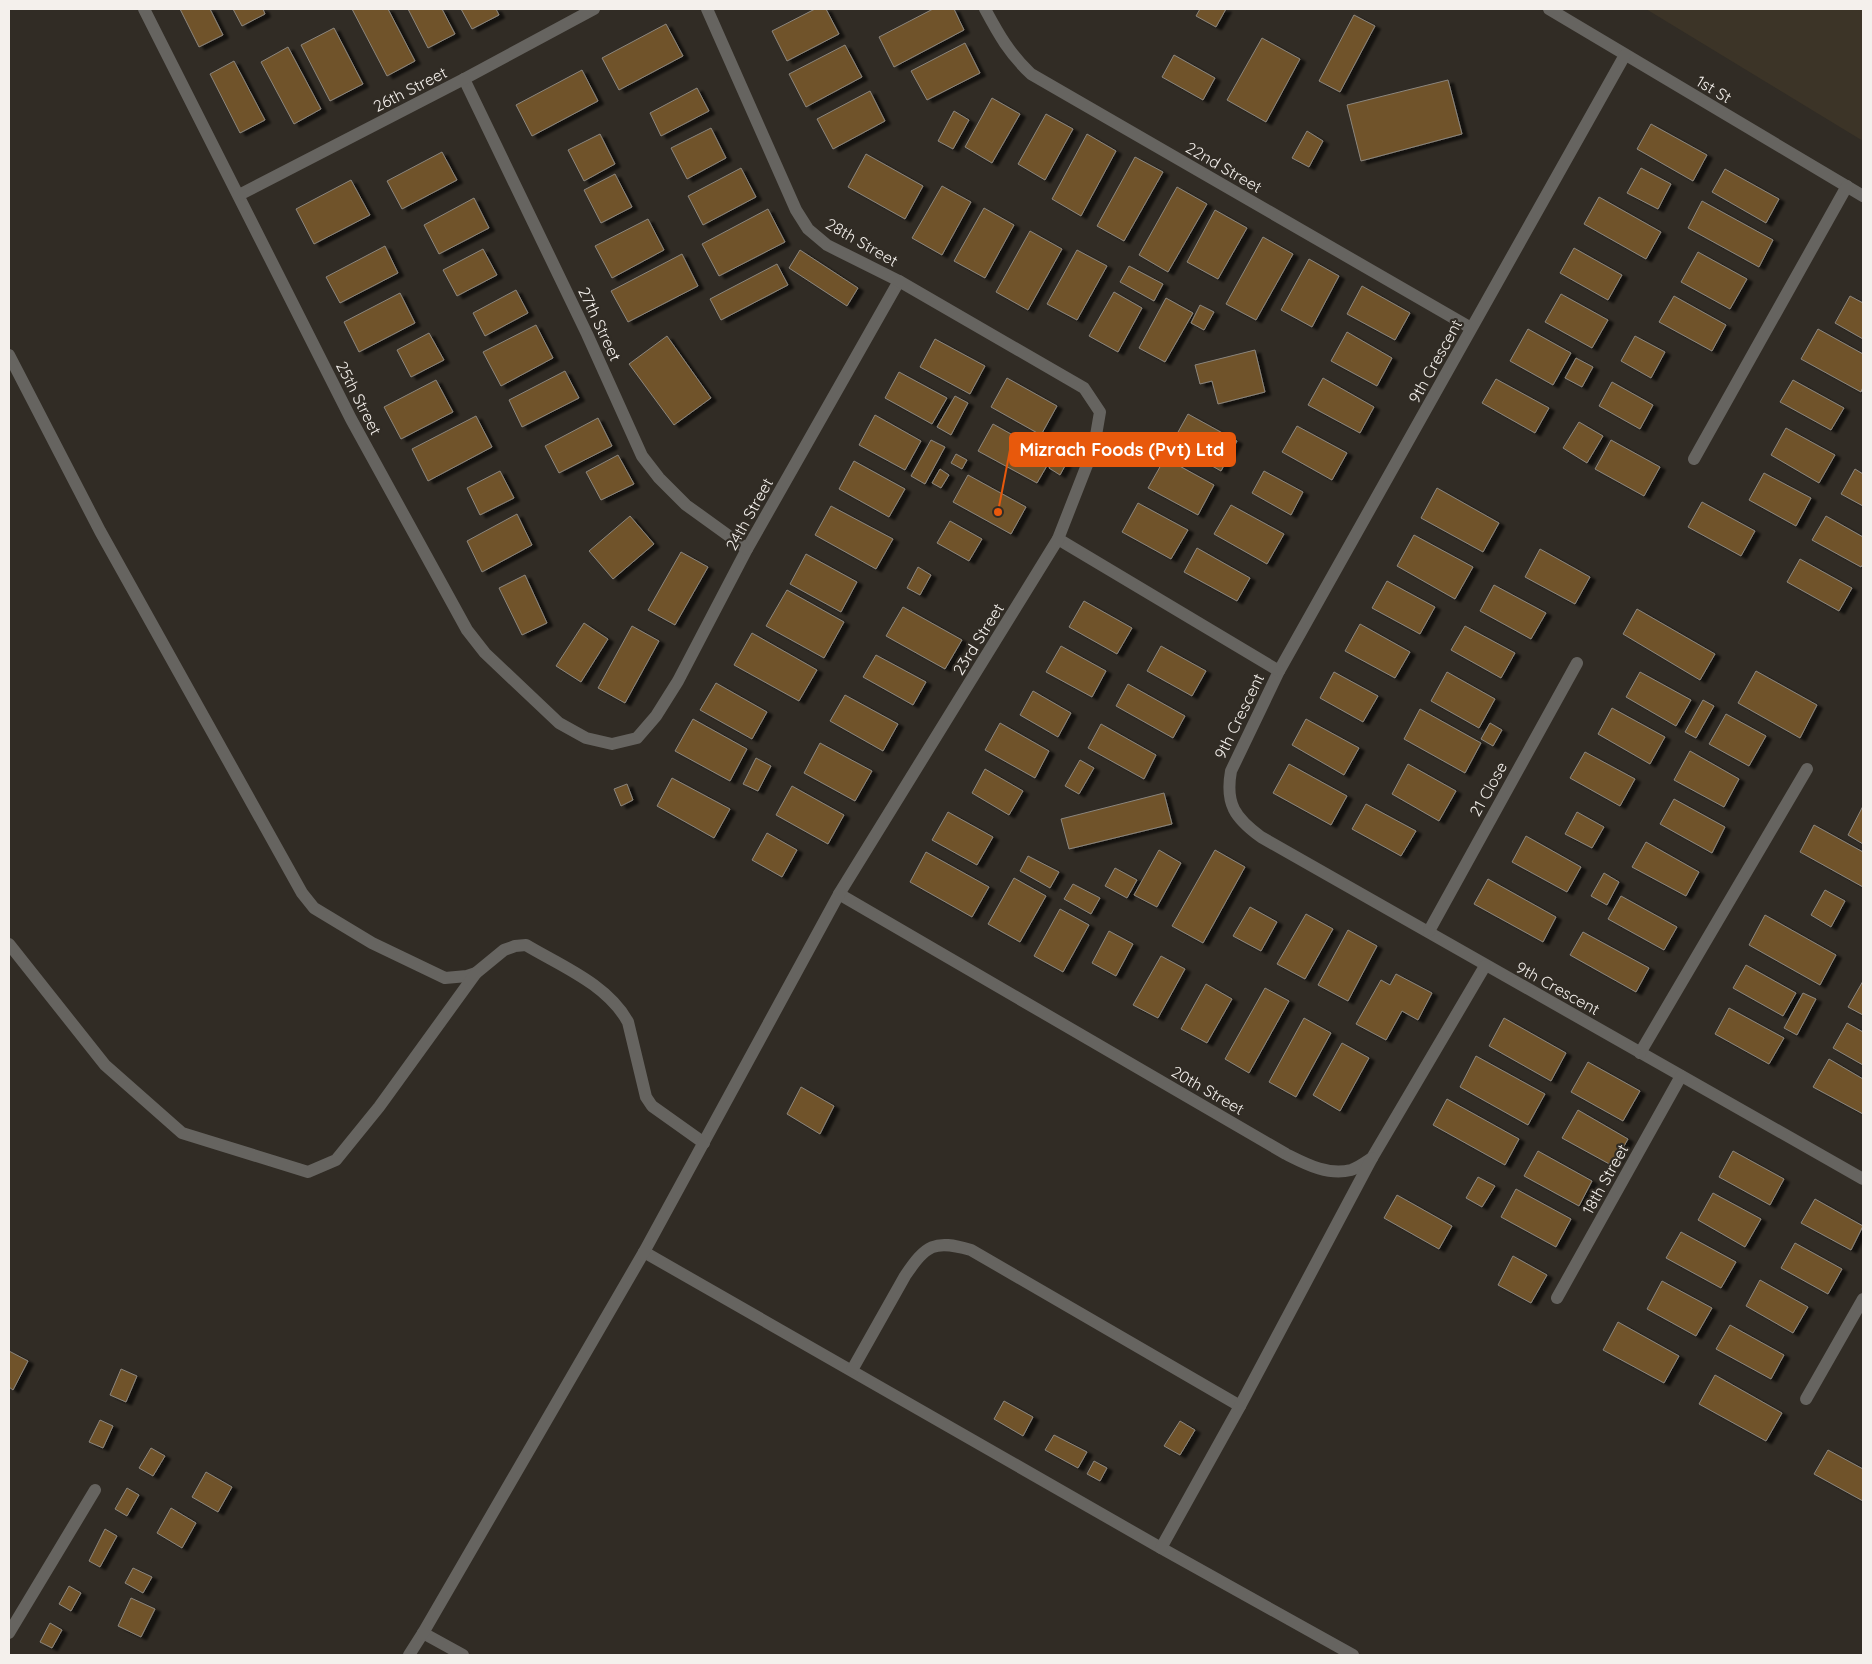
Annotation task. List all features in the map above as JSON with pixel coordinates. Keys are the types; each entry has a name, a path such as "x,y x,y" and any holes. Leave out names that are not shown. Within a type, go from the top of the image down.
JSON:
{"street":[{"name":"25th Street","path":"144,9 351,419 467,630 485,653 559,723 586,738 612,744"},
{"name":"26th Street","path":"239,196 594,9"},
{"name":"28th Street","path":"708,9 796,210 808,229 827,244 899,281 1084,388"},
{"name":"22nd Street","path":"985,9 1014,59 1031,74 1472,328"},
{"name":"1st St","path":"1549,9 1863,196"},
{"name":"9th Crescent","path":"1625,55 1279,671 1231,771 1228,789 1233,809 1244,825 1261,837 1429,931 1485,966 1863,1179"},
{"name":"27th Street","path":"464,79 588,334 642,456 659,478 686,505 747,549"},
{"path":"1694,459 1847,186"},
{"name":"24th Street","path":"612,744 637,738 656,716 678,681 747,549 899,281"},
{"path":"9,355 100,532 302,893 314,908 372,943 445,978 467,976 476,973"},
{"name":"23rd Street","path":"409,1655 644,1252 839,894 1058,539 1094,447 1100,412 1084,388"},
{"path":"1058,539 1279,671"},
{"name":"21 Close","path":"1429,931 1577,663"},
{"path":"1640,1053 1807,769"},
{"name":"20th Street","path":"839,894 1286,1154 1331,1172 1352,1170 1372,1158"},
{"path":"9,944 105,1065 182,1133 308,1172 336,1160 379,1107 476,973 504,950 526,945 594,985 611,998 628,1022 646,1096 652,1106 704,1143"},
{"path":"1161,1548 1240,1406 1372,1158 1485,966"},
{"name":"18th Street","path":"1557,1298 1681,1076"},
{"path":"852,1370 914,1262 923,1252 933,1246 947,1244 971,1250 1240,1406"},
{"path":"644,1252 1161,1548 1353,1655"},
{"path":"1806,1399 1863,1299"},
{"path":"9,1633 95,1490"},
{"path":"423,1633 463,1655"}],"shaded area":[{"path":"1646,9 1863,9 1863,141"}],"building":[{"path":"180,9 210,9 223,35 199,47"},
{"path":"233,9 263,9 265,14 242,26"},
{"path":"352,9 388,9 415,61 387,76"},
{"path":"408,9 442,9 455,34 428,48"},
{"path":"461,9 496,9 499,15 472,29"},
{"path":"815,9 826,9 839,34 787,61 772,31"},
{"path":"933,9 954,9 964,30 894,67 879,37"},
{"path":"1200,9 1226,9 1216,27 1196,16"},
{"path":"1354,15 1375,26 1340,92 1319,81"},
{"path":"666,24 683,56 619,90 602,58"},
{"path":"334,28 363,84 330,101 301,45"},
{"path":"1262,38 1300,59 1266,122 1227,100"},
{"path":"965,43 980,73 927,100 911,71"},
{"path":"845,45 862,77 806,107 789,74"},
{"path":"288,47 321,109 294,124 261,62"},
{"path":"1174,55 1215,78 1203,100 1162,77"},
{"path":"234,61 265,120 240,133 210,74"},
{"path":"582,70 598,101 532,136 516,105"},
{"path":"1448,80 1462,134 1361,161 1347,105"},
{"path":"697,88 709,111 661,136 650,113"},
{"path":"870,91 885,121 833,149 817,119"},
{"path":"992,98 1020,114 992,163 965,147"},
{"path":"954,111 969,120 953,149 938,141"},
{"path":"1046,114 1073,129 1045,180 1018,164"},
{"path":"1651,124 1707,155 1693,181 1637,149"},
{"path":"711,128 726,158 687,179 671,148"},
{"path":"1307,131 1323,141 1309,167 1292,158"},
{"path":"600,134 615,164 584,181 568,150"},
{"path":"1087,134 1116,151 1081,216 1052,199"},
{"path":"442,152 457,180 402,209 387,181"},
{"path":"866,154 923,186 905,219 848,187"},
{"path":"1135,157 1163,172 1124,241 1097,226"},
{"path":"741,168 756,197 703,225 688,196"},
{"path":"1641,168 1671,184 1658,209 1627,193"},
{"path":"1725,169 1779,199 1766,223 1712,192"},
{"path":"615,174 632,207 601,223 584,190"},
{"path":"351,180 370,215 314,244 296,209"},
{"path":"942,186 971,202 942,255 912,238"},
{"path":"1177,187 1207,204 1168,272 1139,255"},
{"path":"1599,197 1661,232 1646,259 1584,224"},
{"path":"474,198 489,228 439,254 424,225"},
{"path":"1702,201 1773,240 1759,267 1688,228"},
{"path":"984,208 1014,225 985,278 954,261"},
{"path":"768,209 785,242 719,276 702,244"},
{"path":"1215,210 1247,228 1218,279 1187,262"},
{"path":"648,219 664,250 612,278 595,246"},
{"path":"1030,231 1062,249 1028,310 996,292"},
{"path":"1263,237 1293,254 1256,320 1226,304"},
{"path":"385,246 398,273 340,303 326,277"},
{"path":"1574,248 1622,275 1608,300 1560,273"},
{"path":"483,249 497,275 457,296 443,270"},
{"path":"800,250 858,288 847,306 789,268"},
{"path":"1077,250 1107,266 1077,320 1047,304"},
{"path":"1698,252 1747,279 1730,309 1681,282"},
{"path":"682,254 698,286 628,322 611,291"},
{"path":"1309,259 1339,276 1312,327 1281,310"},
{"path":"777,264 788,285 721,320 710,299"},
{"path":"1129,266 1163,284 1154,301 1120,282"},
{"path":"1362,286 1410,313 1395,340 1347,314"},
{"path":"516,290 528,313 485,336 473,313"},
{"path":"1114,292 1142,308 1118,352 1089,336"},
{"path":"400,293 415,323 359,352 344,322"},
{"path":"1561,294 1608,320 1592,348 1545,322"},
{"path":"1674,296 1726,325 1712,351 1659,322"},
{"path":"1850,296 1863,303 1863,339 1835,323"},
{"path":"1166,298 1193,313 1165,362 1139,348"},
{"path":"1200,305 1214,312 1204,330 1191,323"},
{"path":"536,325 553,358 501,386 483,352"},
{"path":"1528,329 1571,353 1553,385 1510,361"},
{"path":"1818,329 1863,354 1863,387 1861,392 1801,359"},
{"path":"1347,332 1392,358 1377,386 1331,361"},
{"path":"429,333 444,360 411,377 397,350"},
{"path":"667,336 711,398 674,425 629,364"},
{"path":"1635,336 1665,352 1651,378 1621,361"},
{"path":"935,339 985,366 970,394 920,367"},
{"path":"1255,350 1265,392 1218,404 1212,381 1200,384 1195,365"},
{"path":"1576,358 1593,367 1582,387 1565,378"},
{"path":"565,371 579,398 522,427 509,400"},
{"path":"899,372 947,398 932,424 885,398"},
{"path":"1007,378 1057,406 1041,435 991,407"},
{"path":"1323,378 1374,407 1360,433 1308,405"},
{"path":"1496,379 1549,408 1535,433 1482,403"},
{"path":"436,380 453,412 401,439 384,407"},
{"path":"1793,380 1844,408 1831,430 1780,402"},
{"path":"1612,382 1653,405 1640,429 1599,406"},
{"path":"955,396 968,403 951,435 937,427"},
{"path":"1188,414 1237,441 1221,471 1172,443"},
{"path":"875,415 921,441 905,470 859,445"},
{"path":"476,416 492,447 428,481 412,449"},
{"path":"598,418 612,446 559,473 545,446"},
{"path":"1579,422 1603,436 1587,463 1563,448"},
{"path":"993,424 1052,457 1037,483 978,451"},
{"path":"1297,426 1347,453 1332,480 1282,452"},
{"path":"1786,428 1835,455 1819,483 1771,455"},
{"path":"931,440 945,447 925,484 911,476"},
{"path":"1611,440 1660,467 1644,496 1595,469"},
{"path":"956,454 967,460 962,469 951,463"},
{"path":"618,455 634,484 601,500 586,472"},
{"path":"1055,458 1066,464 1060,475 1049,468"},
{"path":"1165,458 1214,485 1198,515 1148,488"},
{"path":"854,461 905,489 889,517 839,489"},
{"path":"940,469 949,475 941,488 932,483"},
{"path":"1855,469 1863,474 1863,506 1841,494"},
{"path":"500,471 514,498 480,515 467,488"},
{"path":"1264,471 1303,492 1291,515 1252,493"},
{"path":"1764,473 1811,498 1796,526 1749,500"},
{"path":"968,475 1026,507 1011,534 953,502"},
{"path":"1437,488 1499,523 1483,552 1421,518"},
{"path":"1702,502 1755,531 1741,556 1688,527"},
{"path":"1138,503 1188,530 1171,559 1122,532"},
{"path":"1231,505 1284,534 1267,564 1214,534"},
{"path":"831,506 893,539 876,569 815,535"},
{"path":"517,514 532,545 482,572 467,541"},
{"path":"630,516 654,544 613,579 589,551"},
{"path":"1826,516 1863,537 1863,564 1861,567 1812,540"},
{"path":"950,521 982,539 969,561 937,543"},
{"path":"1414,535 1473,567 1455,599 1397,566"},
{"path":"1197,548 1250,578 1237,601 1184,572"},
{"path":"1540,549 1590,577 1575,604 1525,577"},
{"path":"681,552 708,567 675,625 648,610"},
{"path":"806,554 857,582 841,612 790,584"},
{"path":"1800,559 1852,588 1839,611 1787,582"},
{"path":"918,567 931,575 920,595 907,588"},
{"path":"525,575 547,623 522,635 499,588"},
{"path":"1387,581 1435,607 1420,634 1372,608"},
{"path":"1494,585 1546,613 1531,639 1480,611"},
{"path":"787,590 844,622 824,658 766,626"},
{"path":"1084,601 1132,628 1117,654 1069,627"},
{"path":"903,607 962,640 945,669 886,636"},
{"path":"1637,609 1715,654 1700,680 1623,634"},
{"path":"584,623 608,639 581,682 556,666"},
{"path":"1360,624 1410,652 1395,678 1345,651"},
{"path":"632,626 659,641 625,703 598,688"},
{"path":"1465,626 1515,653 1501,678 1451,650"},
{"path":"752,633 817,670 799,701 734,665"},
{"path":"1061,646 1106,671 1092,697 1046,672"},
{"path":"1161,646 1206,671 1192,696 1147,671"},
{"path":"876,655 926,682 913,705 863,677"},
{"path":"1756,671 1817,705 1800,738 1738,703"},
{"path":"1334,672 1378,696 1363,722 1320,698"},
{"path":"1447,672 1495,699 1479,728 1431,701"},
{"path":"1640,672 1691,700 1676,726 1626,697"},
{"path":"716,683 767,712 752,739 700,710"},
{"path":"1128,684 1185,716 1173,738 1116,706"},
{"path":"1033,691 1071,713 1058,737 1020,715"},
{"path":"845,695 898,724 883,751 830,721"},
{"path":"1703,700 1714,706 1696,738 1685,732"},
{"path":"1612,708 1665,737 1650,764 1598,734"},
{"path":"1420,709 1481,743 1465,773 1404,739"},
{"path":"1726,714 1766,736 1749,766 1709,744"},
{"path":"693,719 747,749 730,781 675,751"},
{"path":"1306,719 1359,748 1344,775 1292,745"},
{"path":"1000,723 1049,751 1035,778 985,750"},
{"path":"1490,723 1502,730 1493,746 1481,739"},
{"path":"1101,724 1156,755 1144,779 1088,748"},
{"path":"820,743 872,771 855,801 804,773"},
{"path":"1690,751 1739,779 1724,807 1674,780"},
{"path":"1585,752 1635,779 1620,806 1570,778"},
{"path":"756,758 771,766 758,791 743,784"},
{"path":"1080,760 1094,768 1079,794 1065,786"},
{"path":"1289,764 1347,796 1331,825 1273,793"},
{"path":"1408,764 1456,791 1439,821 1392,794"},
{"path":"985,769 1023,791 1009,815 972,793"},
{"path":"672,778 730,809 714,838 657,806"},
{"path":"627,784 633,800 621,806 614,789"},
{"path":"792,786 844,815 828,844 776,815"},
{"path":"1164,793 1172,824 1069,849 1061,819"},
{"path":"1674,799 1725,827 1712,853 1660,824"},
{"path":"1366,804 1416,831 1401,856 1352,829"},
{"path":"1863,806 1863,844 1848,835"},
{"path":"948,812 993,837 977,865 932,840"},
{"path":"1577,812 1604,827 1592,848 1565,834"},
{"path":"1814,825 1863,852 1863,887 1800,852"},
{"path":"767,833 797,850 782,877 752,860"},
{"path":"1526,836 1581,867 1567,892 1512,862"},
{"path":"1646,842 1699,872 1686,896 1632,867"},
{"path":"1159,850 1181,863 1157,907 1134,895"},
{"path":"1215,850 1245,867 1203,943 1172,926"},
{"path":"926,852 989,887 972,917 910,882"},
{"path":"1028,856 1059,872 1050,888 1020,871"},
{"path":"1115,868 1137,880 1127,898 1105,886"},
{"path":"1604,873 1619,882 1607,905 1591,896"},
{"path":"1014,878 1046,896 1020,942 988,924"},
{"path":"1488,879 1556,917 1543,942 1474,904"},
{"path":"1073,884 1100,898 1091,914 1064,899"},
{"path":"1825,890 1845,901 1831,927 1811,915"},
{"path":"1621,896 1677,927 1664,950 1608,919"},
{"path":"1250,907 1277,922 1261,951 1233,936"},
{"path":"1060,909 1089,925 1063,972 1034,956"},
{"path":"1306,914 1333,929 1305,979 1277,964"},
{"path":"1765,915 1836,955 1820,985 1749,945"},
{"path":"1348,930 1377,946 1348,1001 1318,985"},
{"path":"1109,931 1133,944 1116,976 1092,963"},
{"path":"1583,932 1649,968 1636,992 1570,955"},
{"path":"1161,956 1185,969 1158,1018 1133,1005"},
{"path":"1746,965 1796,993 1783,1016 1733,988"},
{"path":"1396,974 1432,993 1418,1020 1402,1011 1386,1040 1356,1024 1381,980 1390,985"},
{"path":"1863,981 1863,1015 1848,1007"},
{"path":"1206,984 1232,999 1207,1043 1181,1029"},
{"path":"1265,988 1289,1001 1249,1073 1225,1059"},
{"path":"1803,993 1816,999 1797,1035 1784,1028"},
{"path":"1729,1008 1784,1038 1769,1064 1715,1034"},
{"path":"1304,1018 1331,1033 1296,1097 1269,1082"},
{"path":"1504,1018 1566,1053 1551,1081 1489,1046"},
{"path":"1847,1023 1863,1032 1863,1065 1833,1048"},
{"path":"1342,1043 1369,1058 1340,1111 1313,1095"},
{"path":"1476,1056 1545,1094 1528,1125 1460,1087"},
{"path":"1829,1059 1863,1079 1863,1114 1813,1087"},
{"path":"1588,1062 1640,1091 1623,1121 1571,1092"},
{"path":"801,1087 834,1106 820,1134 787,1114"},
{"path":"1447,1099 1519,1139 1505,1165 1433,1125"},
{"path":"1578,1110 1628,1139 1613,1166 1562,1138"},
{"path":"1538,1151 1592,1181 1579,1206 1524,1176"},
{"path":"1733,1151 1784,1179 1770,1205 1719,1177"},
{"path":"1478,1177 1495,1186 1482,1207 1466,1198"},
{"path":"1516,1189 1571,1219 1556,1247 1501,1217"},
{"path":"1713,1193 1761,1219 1745,1247 1698,1220"},
{"path":"1397,1195 1452,1226 1439,1249 1384,1218"},
{"path":"1815,1199 1863,1226 1851,1250 1801,1223"},
{"path":"1681,1232 1736,1262 1721,1288 1666,1258"},
{"path":"1795,1243 1842,1269 1828,1294 1781,1268"},
{"path":"1513,1256 1547,1275 1531,1303 1498,1285"},
{"path":"1760,1280 1808,1307 1793,1333 1746,1306"},
{"path":"1662,1281 1712,1308 1696,1336 1647,1309"},
{"path":"1618,1322 1679,1356 1664,1383 1603,1350"},
{"path":"1730,1325 1784,1355 1771,1379 1716,1349"},
{"path":"9,1351 28,1361 13,1390 9,1387"},
{"path":"121,1369 137,1376 126,1402 110,1395"},
{"path":"1715,1375 1782,1413 1766,1441 1699,1404"},
{"path":"1004,1401 1033,1417 1023,1436 994,1419"},
{"path":"100,1420 113,1426 103,1448 89,1442"},
{"path":"1180,1421 1195,1430 1180,1455 1164,1446"},
{"path":"1054,1435 1087,1452 1078,1468 1045,1450"},
{"path":"151,1448 165,1456 153,1476 139,1468"},
{"path":"1828,1450 1863,1469 1863,1501 1814,1474"},
{"path":"1094,1461 1107,1468 1100,1481 1087,1474"},
{"path":"206,1472 232,1487 218,1512 192,1497"},
{"path":"127,1488 139,1495 127,1516 115,1509"},
{"path":"171,1508 196,1523 182,1548 157,1533"},
{"path":"105,1529 117,1536 100,1567 89,1561"},
{"path":"133,1568 152,1577 143,1593 125,1583"},
{"path":"69,1586 81,1593 71,1611 59,1604"},
{"path":"131,1598 155,1609 141,1637 118,1626"},
{"path":"50,1623 62,1630 52,1648 40,1642"}],"place":[{"name":"Mizrach Foods (Pvt) Ltd","path":"998,512"}]}
